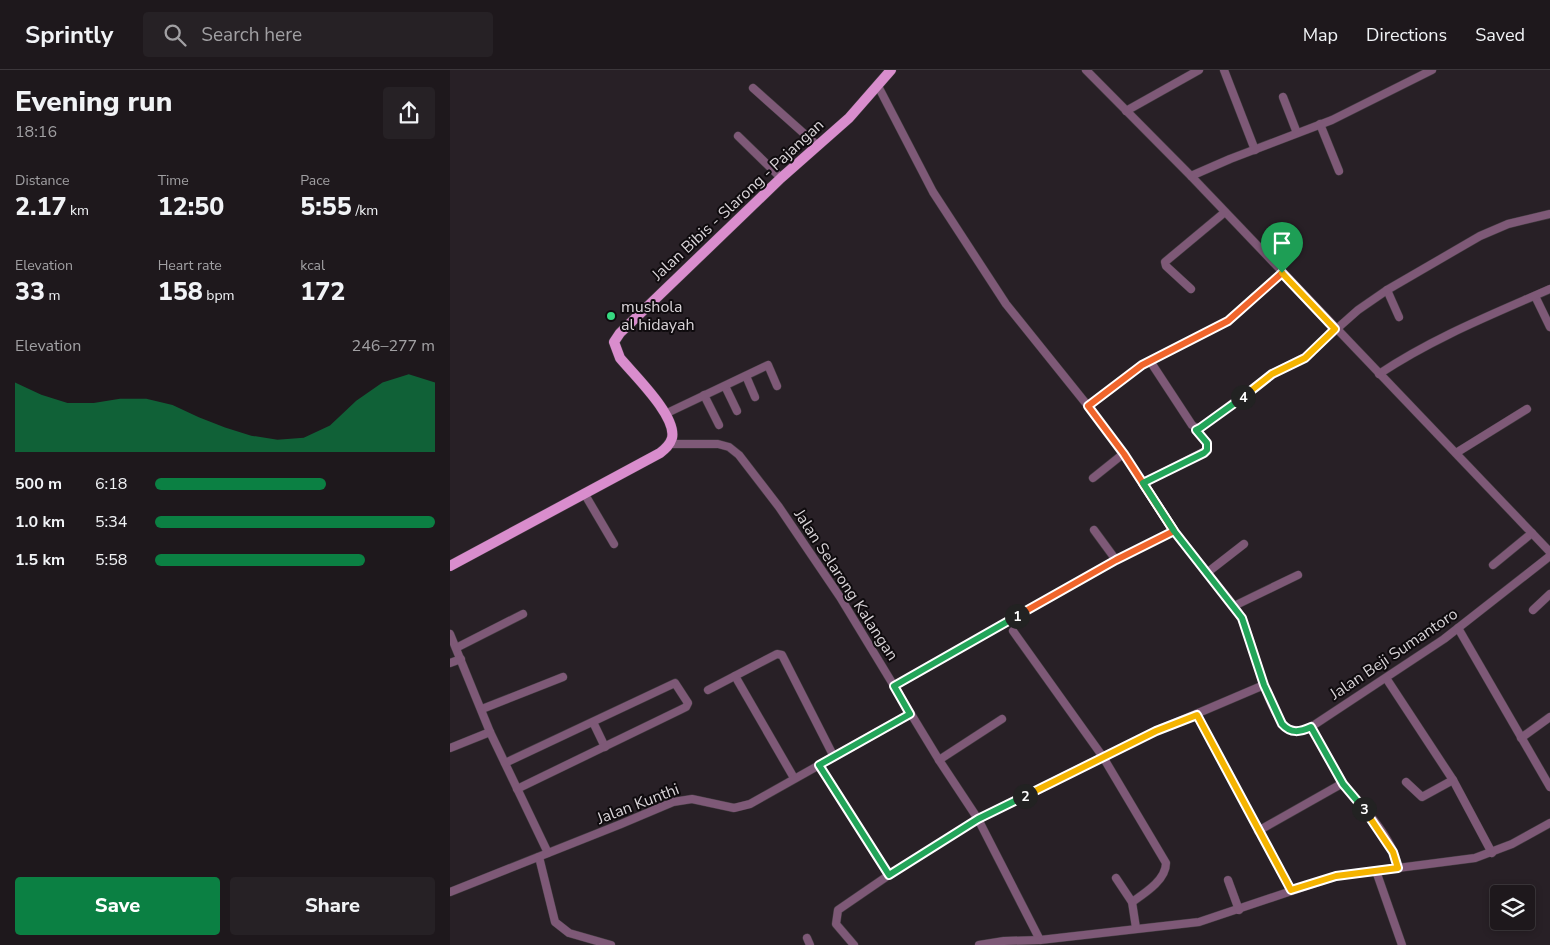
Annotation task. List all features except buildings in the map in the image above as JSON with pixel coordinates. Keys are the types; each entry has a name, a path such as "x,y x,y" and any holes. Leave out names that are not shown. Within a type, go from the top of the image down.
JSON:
{"main road":[{"name":"Jalan Bibis - Slarong - Pajangan","path":"669,444 672,437 665,414 620,358 615,348 616,338 640,312 781,178 849,118 890,70"},
{"path":"450,566 660,453 669,444"}],"street":[{"path":"1086,70 1191,176 1335,329 1550,552"},
{"path":"1126,111 1199,70"},
{"path":"1224,70 1255,150"},
{"path":"1191,176 1320,124 1432,70"},
{"path":"854,945 836,924 838,910 889,875 978,819 1156,731 1264,685 1242,618 1208,572 1174,531 1124,454 996,288 933,192 878,86"},
{"path":"753,88 818,146"},
{"path":"1283,97 1297,133"},
{"path":"1320,124 1339,171"},
{"path":"738,136 781,178"},
{"path":"1191,289 1166,266 1165,262 1225,212"},
{"path":"1196,430 1272,374 1305,358 1335,329 1387,290 1480,236 1508,224 1550,214"},
{"path":"1088,406 1150,361 1228,321 1282,273"},
{"path":"1379,374 1413,351 1480,318 1550,289"},
{"path":"1387,290 1399,317"},
{"path":"1534,296 1550,327"},
{"path":"1143,483 1207,450 1207,443 1196,430 1150,361"},
{"path":"665,414 768,365 777,386"},
{"path":"746,376 755,397"},
{"path":"725,386 737,411"},
{"path":"704,395 719,424"},
{"path":"1456,453 1527,409"},
{"name":"Jalan Selarong Kalangan","path":"669,444 718,444 729,447 739,456 779,507 835,589 910,714 978,819 1040,940"},
{"path":"1093,478 1124,454"},
{"path":"584,493 614,544"},
{"path":"1094,530 1116,560"},
{"path":"894,686 1116,560 1174,531"},
{"path":"1493,565 1532,533"},
{"path":"1208,572 1244,544"},
{"name":"Jalan Beji Sumantoro","path":"1264,685 1286,729 1303,731 1386,678 1458,628 1550,556"},
{"path":"1234,606 1298,575"},
{"path":"1533,610 1550,594"},
{"path":"456,648 522,614"},
{"path":"1458,628 1550,787"},
{"path":"1014,631 1103,758 1166,863 1162,875 1146,892 1132,902"},
{"path":"450,634 490,732 548,853"},
{"path":"708,690 777,654 782,654 834,757"},
{"path":"450,663 461,659"},
{"path":"735,676 794,778"},
{"path":"482,709 563,678"},
{"path":"1386,678 1453,780 1492,853"},
{"path":"505,763 675,683 688,703 685,708 517,789"},
{"name":"Jalan Kunthi","path":"450,892 684,798 692,798 725,807 742,807 910,714"},
{"path":"1197,715 1291,890"},
{"path":"1521,738 1550,717"},
{"path":"939,760 1002,719"},
{"path":"593,722 605,747"},
{"path":"1311,727 1343,784 1370,817 1393,852 1398,868"},
{"path":"450,748 490,732"},
{"path":"819,765 889,875"},
{"path":"1406,782 1422,797 1453,780"},
{"path":"1258,831 1343,784"},
{"path":"979,945 1199,922 1336,876 1475,858 1492,853 1550,823"},
{"path":"539,857 554,922 569,934 611,945"},
{"path":"1376,871 1402,945"},
{"path":"1116,878 1132,902 1136,928"},
{"path":"1228,880 1239,910"}],"place":[{"name":"mushola al hidayah","path":"611,316"}],"route":[{"path":"1282,273 1228,321 1142,365 1088,406 1124,454 1174,531 1116,560 894,686 910,714 819,765 877,859 889,875 978,819 1156,731 1197,715 1291,890 1336,876 1398,868 1393,852 1370,817 1343,784 1311,727 1303,731 1294,732 1286,729 1282,724 1264,685 1242,618 1208,572 1174,531 1143,483 1204,453 1207,450 1207,443 1196,430 1272,374 1305,358 1335,329 1282,273"}]}
